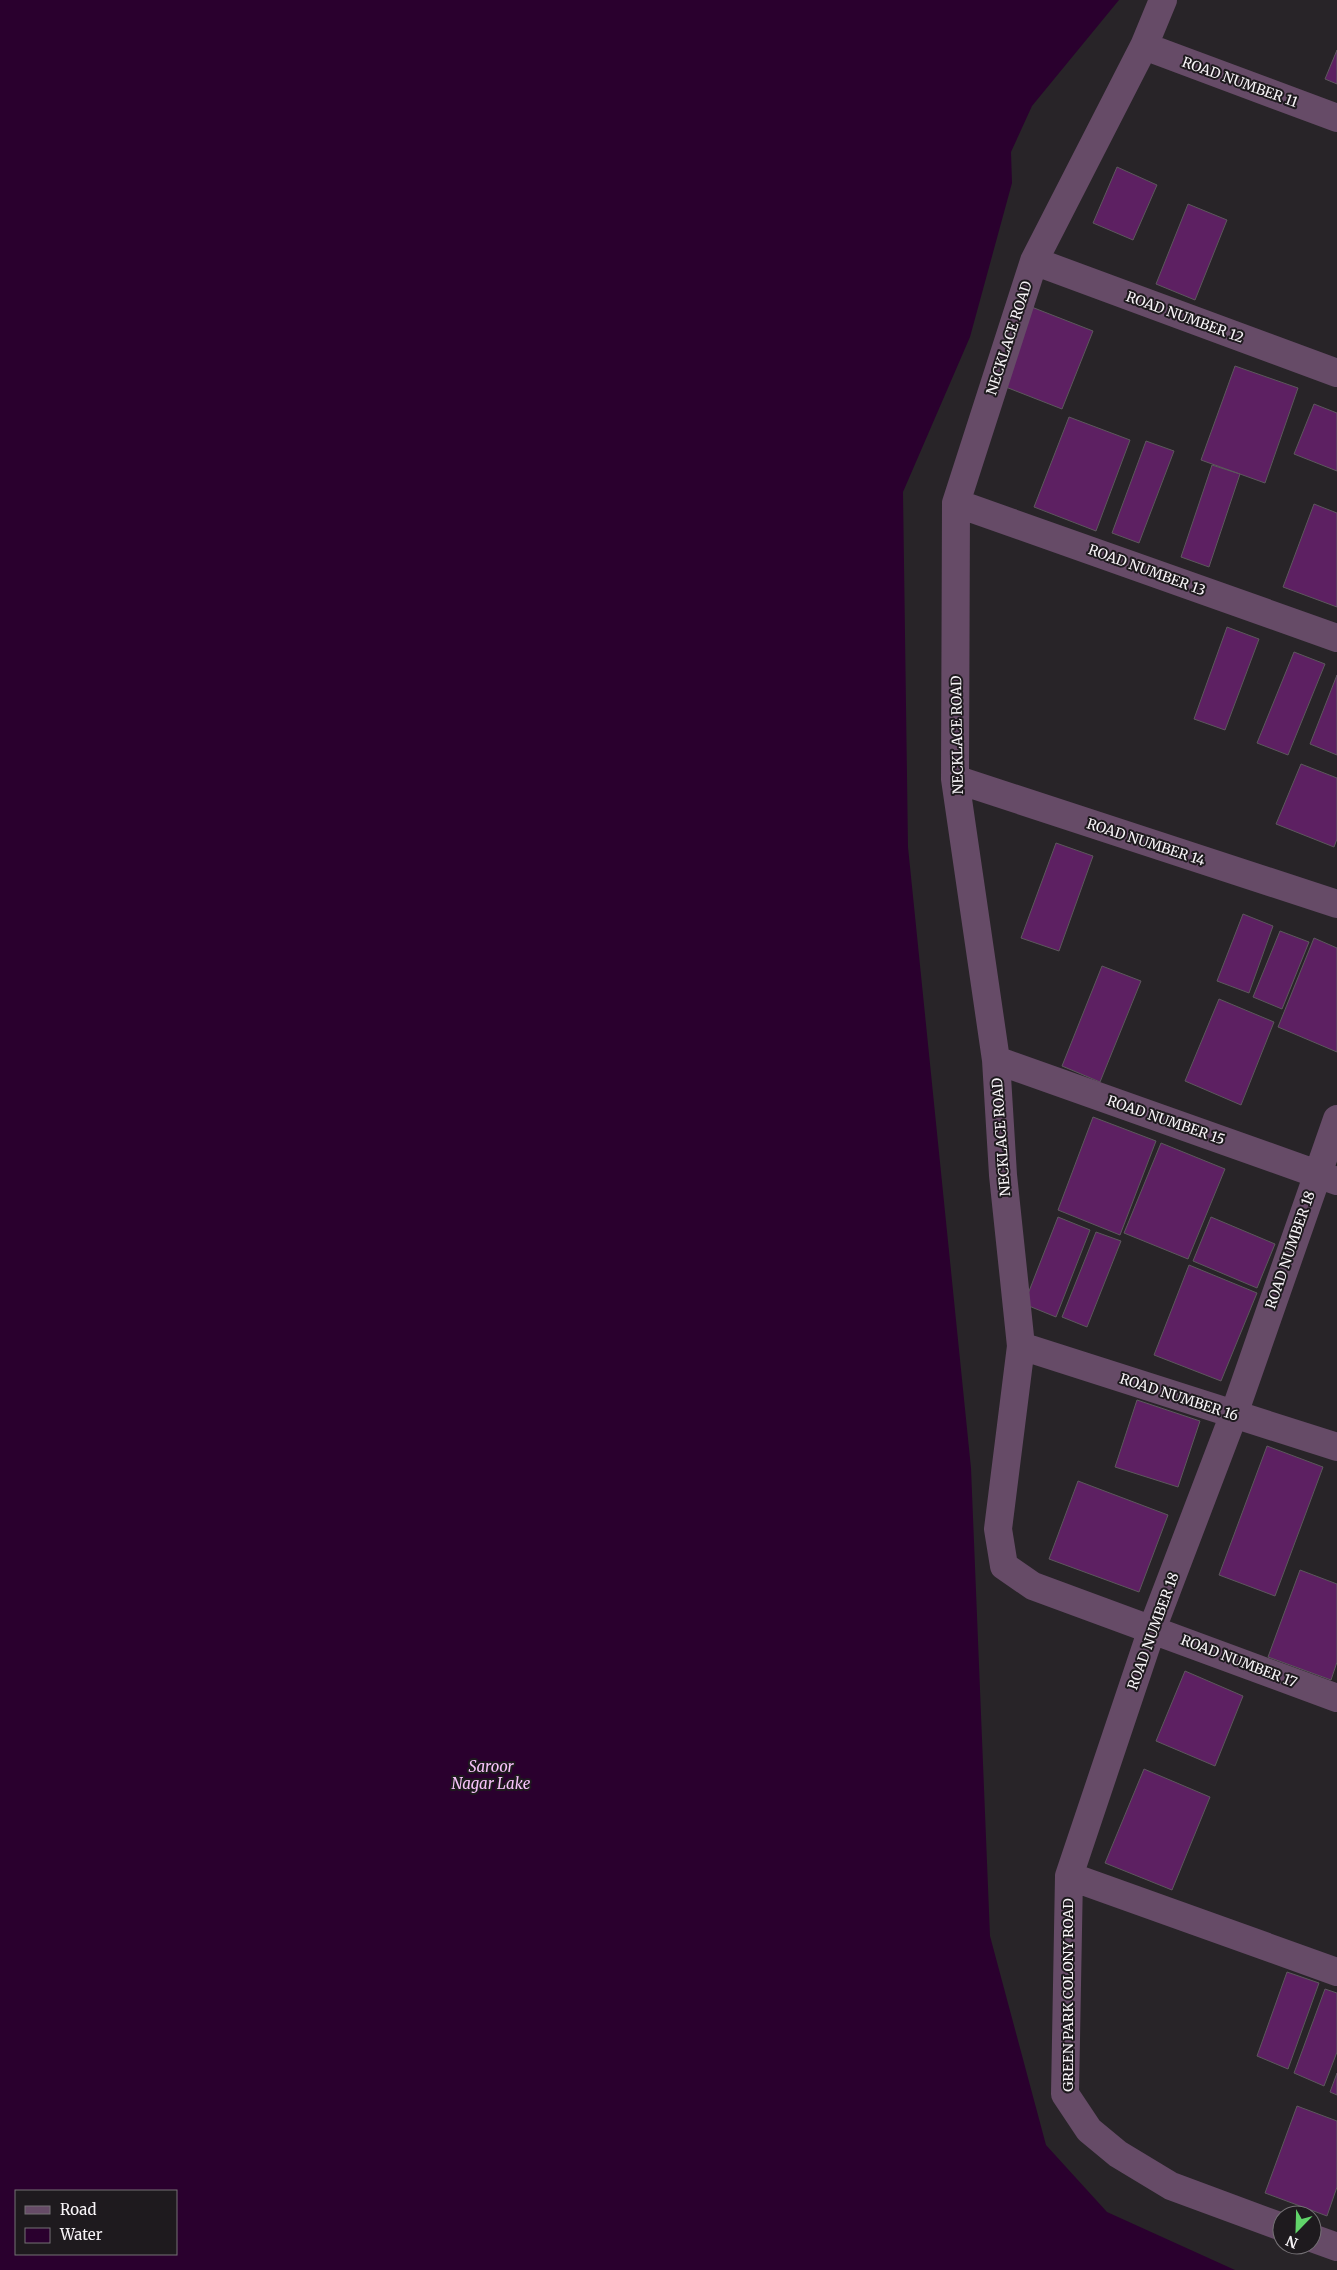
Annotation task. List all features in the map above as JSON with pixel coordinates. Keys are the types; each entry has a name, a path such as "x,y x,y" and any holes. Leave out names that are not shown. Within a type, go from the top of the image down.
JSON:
{"street":[{"name":"NECKLACE ROAD","path":"1004,1566 998,1529 1021,1346 1003,1175 996,1060 955,779 956,503 1034,262 1144,46 1162,0"},
{"name":"ROAD NUMBER 11","path":"1144,46 1337,118"},
{"name":"ROAD NUMBER 12","path":"1034,262 1337,373"},
{"name":"ROAD NUMBER 13","path":"956,503 1337,638"},
{"name":"ROAD NUMBER 14","path":"955,779 1337,904"},
{"name":"ROAD NUMBER 15","path":"996,1060 1327,1177"},
{"name":"ROAD NUMBER 18","path":"1069,1876 1152,1629 1327,1177 1337,1119"},
{"name":"ROAD NUMBER 16","path":"1021,1346 1337,1447"},
{"name":"ROAD NUMBER 17","path":"1004,1566 1033,1586 1337,1698"},
{"path":"1069,1876 1337,1972"},
{"name":"GREEN PARK COLONY ROAD","path":"1069,1876 1065,2094 1089,2130 1118,2154 1171,2186 1272,2222"},
{"path":"1322,2242 1337,2247"}],"water":[{"name":"Saroor Nagar Lake","path":"0,0 1119,0 1032,106 1011,152 1012,183 970,337 903,492 908,847 971,1468 990,1936 1046,2145 1107,2212 1235,2270 0,2270"}],"building":[{"path":"1337,50 1337,84 1325,79"},
{"path":"1117,167 1157,185 1133,240 1093,223"},
{"path":"1188,204 1227,220 1195,300 1156,284"},
{"path":"1029,306 1093,331 1062,409 998,384"},
{"path":"1235,366 1298,388 1265,483 1201,460"},
{"path":"1314,404 1337,413 1337,471 1294,454"},
{"path":"1069,417 1130,440 1096,531 1034,507"},
{"path":"1146,441 1174,451 1139,543 1112,533"},
{"path":"1212,465 1240,474 1209,567 1181,557"},
{"path":"1314,504 1337,513 1337,607 1283,587"},
{"path":"1227,627 1259,639 1225,730 1194,719"},
{"path":"1294,652 1325,664 1288,755 1257,743"},
{"path":"1337,675 1337,755 1310,744"},
{"path":"1301,764 1337,778 1337,839 1334,847 1276,824"},
{"path":"1056,843 1093,856 1059,951 1021,938"},
{"path":"1243,914 1273,926 1249,993 1217,981"},
{"path":"1280,931 1309,942 1282,1009 1253,997"},
{"path":"1314,938 1337,948 1337,1052 1278,1027"},
{"path":"1102,966 1141,981 1100,1082 1062,1066"},
{"path":"1219,999 1274,1022 1241,1105 1185,1081"},
{"path":"1093,1117 1156,1141 1120,1235 1058,1210"},
{"path":"1161,1143 1225,1169 1188,1259 1124,1233"},
{"path":"1058,1217 1090,1230 1056,1317 1024,1304"},
{"path":"1211,1217 1275,1244 1257,1288 1193,1261"},
{"path":"1096,1232 1121,1241 1087,1327 1062,1317"},
{"path":"1189,1265 1257,1293 1221,1381 1154,1355"},
{"path":"1137,1400 1200,1421 1178,1487 1115,1467"},
{"path":"1267,1446 1323,1467 1275,1596 1219,1575"},
{"path":"1078,1481 1168,1515 1139,1592 1049,1559"},
{"path":"1300,1570 1337,1584 1337,1662 1331,1680 1268,1657"},
{"path":"1185,1671 1243,1696 1215,1766 1156,1741"},
{"path":"1144,1769 1210,1797 1172,1890 1105,1863"},
{"path":"1287,1972 1319,1983 1288,2069 1257,2056"},
{"path":"1325,1989 1337,1993 1337,2052 1324,2086 1294,2073"},
{"path":"1337,2073 1337,2095 1330,2092"},
{"path":"1297,2106 1337,2121 1337,2187 1327,2216 1322,2214 1322,2205 1297,2205 1265,2193"}]}
